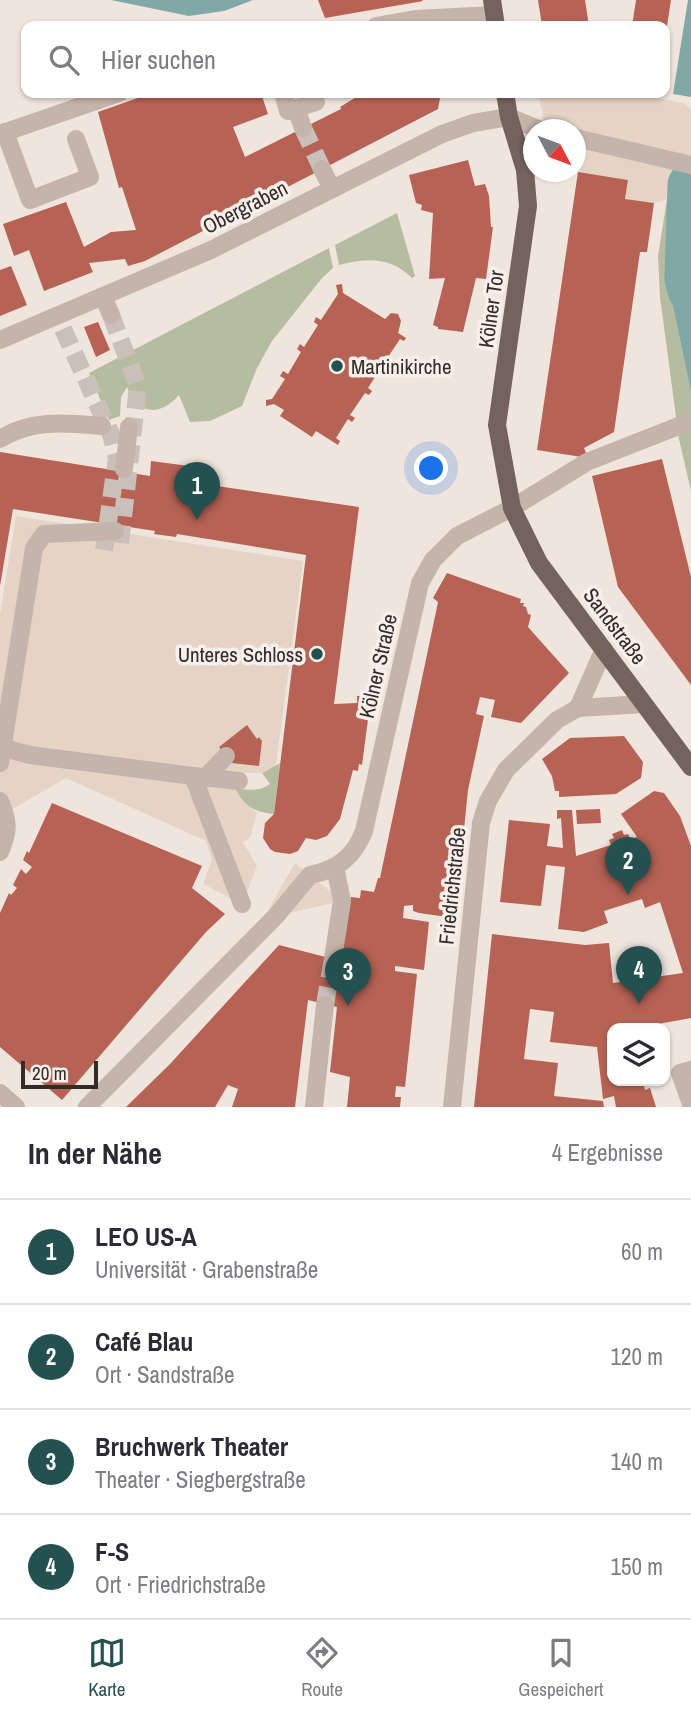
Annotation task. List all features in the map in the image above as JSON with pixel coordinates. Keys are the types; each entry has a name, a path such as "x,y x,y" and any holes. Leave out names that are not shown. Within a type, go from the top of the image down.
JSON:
{"main road":[{"name":"Kölner Tor","path":"506,98 525,170 528,206 497,425 512,508"},
{"name":"Sandstraße","path":"512,508 539,563 691,767"}],"street":[{"path":"404,21 494,14"},
{"path":"76,139 90,177 30,200 3,133 104,98"},
{"path":"284,98 288,111 316,102 315,98"},
{"path":"296,108 303,128"},
{"path":"509,117 523,123"},
{"name":"Obergraben","path":"0,340 60,322 103,296 211,250 442,134 473,123 509,117"},
{"path":"586,140 684,164"},
{"path":"322,169 332,189"},
{"path":"103,296 111,315"},
{"path":"0,439 36,425 60,423 102,426"},
{"name":"Kölner Straße","path":"88,1107 276,916 310,875 345,862 353,852 364,831 420,583 433,560 457,536 512,508 587,462 682,424"},
{"path":"124,469 130,426"},
{"path":"115,531 44,534 34,548 2,756 30,755 239,781"},
{"path":"604,649 578,708 644,704"},
{"name":"Friedrichstraße","path":"452,1107 481,823 488,801 506,770 558,720 578,708"},
{"path":"199,777 226,756"},
{"path":"199,777 242,904"},
{"path":"0,852 8,833 3,807"},
{"path":"333,958 342,901 335,867"},
{"path":"314,1107 325,1005"},
{"path":"690,1098 680,1073 691,1070"},
{"path":"0,1093 16,1107"}],"green space":[{"path":"667,199 672,302 691,392 691,491 679,439 660,297 658,256"},
{"path":"397,213 415,276 412,278 387,262 369,260 339,265 335,245"},
{"path":"329,248 333,268 272,341 257,368 242,406 210,421 190,422 179,395 164,407 150,410 137,403 127,387 121,397 120,416 109,420 89,373"},
{"path":"280,763 274,814 250,807 235,788 253,790 266,787 270,784 262,773"}],"shaded area":[{"path":"539,98 656,98 683,103 691,109 691,205 668,199 654,203 625,199 628,180 586,174 586,119 544,119"},
{"path":"16,516 303,561 276,765 262,773 243,773 235,788 241,800 257,813 250,838 243,842 257,866 242,904 203,884 212,860 206,841 66,778 6,813 0,812 0,614","holes":["259,737 262,741 258,766 231,763"]},
{"path":"295,863 342,901 263,919"}],"water":[{"path":"111,0 253,0 224,11 189,16"},
{"path":"688,0 691,0 691,97 673,94"},
{"path":"667,199 691,205 691,392 672,302"}],"building":[{"path":"318,0 422,0 423,1 325,18"},
{"path":"538,0 585,0 588,21 541,21"},
{"path":"636,0 671,0 668,21 633,21"},
{"path":"138,98 263,98 268,114 233,127 245,157 341,109 340,107 355,98 440,98 438,109 145,261 128,266 125,259 89,263 93,272 44,291 29,250 14,256 3,224 66,202 84,247 111,232 136,230 122,187 119,188 98,112"},
{"path":"468,160 475,186 485,184 493,227 486,279 476,278 463,332 438,329 433,325 445,278 429,279 433,213 421,210 422,205 416,203 409,175"},
{"path":"586,173 628,180 625,199 654,203 647,252 640,252 614,432 584,448 588,458 537,450 577,182 586,182"},
{"path":"11,266 27,305 0,316 0,270"},
{"name":"Martinikirche","path":"342,284 343,293 385,319 391,313 398,314 401,321 398,333 406,338 404,341 400,339 386,360 390,363 387,367 383,364 368,388 372,391 369,395 365,393 350,415 355,418 352,422 348,419 336,438 340,441 338,445 316,431 312,437 280,416 284,410 274,404 266,406 266,400 272,399 285,379 280,376 283,371 288,374 301,352 297,349 300,344 304,347 318,325 314,322 316,317 321,320 338,294 336,285"},
{"path":"98,322 110,350 96,357 84,327"},
{"name":"Unteres Schloss","path":"0,452 150,476 151,461 197,467 196,483 359,507 334,704 357,703 357,696 371,697 362,765 359,764 358,771 353,770 340,819 327,836 316,840 306,838 298,851 290,854 275,852 263,838 265,823 274,814 306,555 177,534 176,537 154,534 155,531 13,509 0,586"},
{"path":"662,459 691,577 691,685 618,587 592,476"},
{"path":"447,573 521,599 520,603 524,603 523,606 531,615 528,627 569,673 521,723 491,717 495,700 480,697 476,714 484,716 468,790 455,918 419,913 413,911 413,905 404,906 403,918 429,922 424,970 395,966 395,971 417,974 405,1087 396,1086 395,1097 401,1097 400,1107 347,1107 350,1077 330,1072 337,1007 308,1000 295,1107 232,1107 238,1089 228,1085 215,1107 126,1107 170,1064 279,945 341,961 351,897 360,898 361,890 374,892 380,878 438,602 433,598"},
{"path":"247,725 257,739 259,737 262,741 259,766 231,763 219,747"},
{"path":"624,736 643,762 641,778 616,794 559,797 559,791 555,791 552,776 542,759 570,738"},
{"path":"654,791 664,793 680,816 691,846 691,1018 664,1023 607,1023 607,1086 644,1086 645,1090 650,1088 656,1107 616,1107 614,1096 603,1099 597,1047 550,1042 554,1012 530,1009 524,1059 558,1063 554,1096 603,1101 604,1107 474,1107 492,934 585,945 609,943 613,983 683,973 660,902 645,908 642,899 604,911 608,923 584,932 558,929 565,867 546,865 541,906 500,902 509,820 550,824 547,846 563,848 561,818 557,819 557,810 572,810 576,856 611,845 609,840 614,838 612,834 622,830 630,839 637,837 621,814"},
{"path":"52,803 202,866 192,888 225,914 206,932 62,1100 0,1047 0,913 9,893 11,895 17,888 13,885 21,869 26,874 32,867 23,860 27,851 29,853"},
{"path":"600,809 601,823 577,824 576,810"}],"waterway":[{"path":"691,185 688,278 691,290"}],"tunnel":[{"path":"303,128 322,169"},
{"path":"111,315 138,386 119,552"},
{"path":"63,329 111,434 117,458 104,550"},
{"path":"325,1005 333,958"}],"place":[{"name":"Martinikirche","path":"337,366"},
{"name":"LEO US-A","path":"197,520"},
{"name":"Unteres Schloss","path":"317,654"},
{"name":"Café Blau","path":"628,895"},
{"name":"F-S","path":"639,1004"},
{"name":"Bruchwerk Theater","path":"348,1006"}]}
